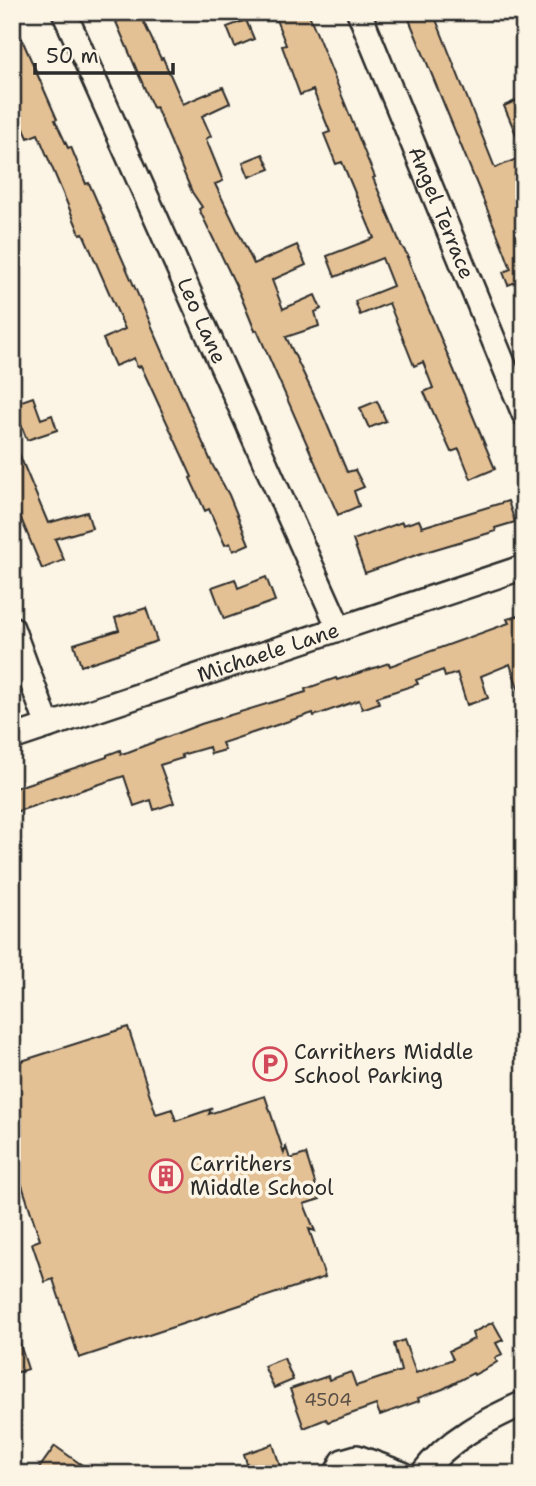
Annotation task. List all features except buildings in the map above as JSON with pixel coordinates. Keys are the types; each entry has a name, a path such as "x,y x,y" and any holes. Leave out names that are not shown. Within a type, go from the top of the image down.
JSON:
{"street":[{"name":"Leo Lane","path":"64,12 339,628"},
{"name":"Angel Terrace","path":"359,12 524,414"},
{"name":"Michaele Lane","path":"12,738 524,567"},
{"path":"12,628 48,726"},
{"path":"422,1474 447,1446 465,1433 524,1404"},
{"path":"336,1474 343,1461 357,1457 403,1474"}],"place":[{"name":"Carrithers Middle School Parking","path":"270,1064"},
{"name":"Carrithers Middle School","path":"166,1176"}]}
